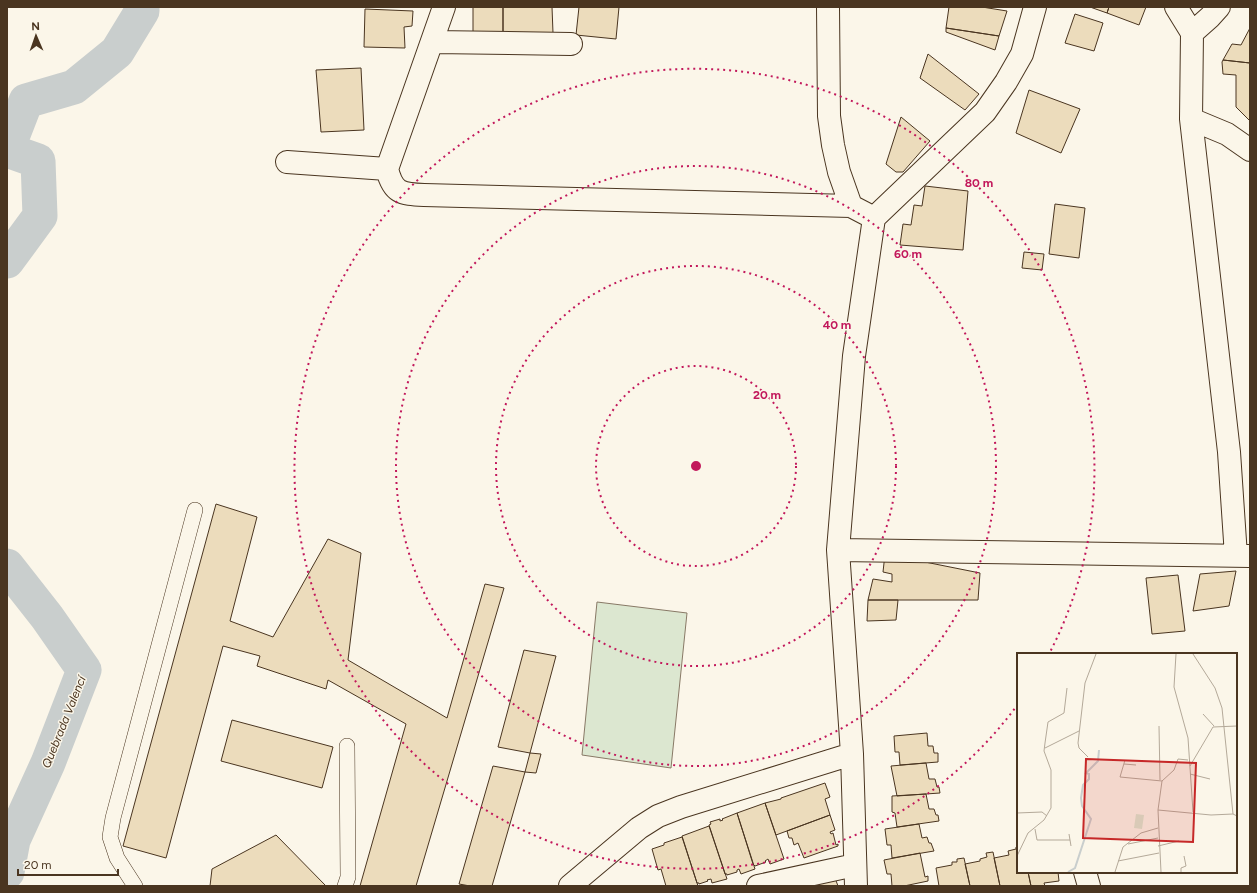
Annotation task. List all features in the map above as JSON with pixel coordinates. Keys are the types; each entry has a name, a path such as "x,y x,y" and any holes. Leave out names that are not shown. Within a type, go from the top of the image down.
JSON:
{"street":[{"path":"444,7 433,42 387,169 390,181 397,190 410,195 851,206 874,218"},
{"path":"828,7 829,116 832,144 839,172 851,206"},
{"path":"856,886 852,754 838,550 854,356 874,218 985,112 1006,82 1022,54 1035,7"},
{"path":"838,550 1243,556 1191,119 1192,33 1176,7"},
{"path":"1192,33 1219,7"},
{"path":"433,42 571,44"},
{"path":"1191,119 1227,134 1250,150"},
{"path":"287,162 387,169"},
{"path":"570,886 639,828 658,816 680,807 852,754"},
{"path":"758,886 855,865"},
{"path":"1085,873 1089,886"}],"lane":[{"path":"135,886 117,858 110,837 113,818 195,510"},
{"path":"345,886 348,877 347,746"}],"green space":[{"path":"597,602 687,613 671,768 582,755"}],"building":[{"path":"473,7 503,7 503,34 473,35"},
{"path":"503,7 552,7 553,33 503,34"},
{"path":"579,7 619,7 616,39 576,35"},
{"path":"949,7 982,7 1007,11 999,36 946,28"},
{"path":"1090,7 1109,7 1107,13"},
{"path":"1109,7 1146,7 1139,25 1107,13"},
{"path":"365,9 413,11 412,26 404,27 405,48 364,47"},
{"path":"1075,14 1103,23 1094,51 1065,43"},
{"path":"946,28 999,36 995,50 946,32"},
{"path":"1250,28 1250,63 1223,60 1232,44 1241,45"},
{"path":"928,54 979,94 965,110 920,78"},
{"path":"1223,60 1250,63 1250,121 1236,107 1236,75 1223,74"},
{"path":"361,68 364,130 321,132 316,70"},
{"path":"1029,90 1080,109 1061,153 1016,133"},
{"path":"901,117 930,141 903,172 896,172 886,164"},
{"path":"925,186 968,191 963,250 900,245 903,224 911,225 914,205 922,206"},
{"path":"1055,204 1085,208 1079,258 1049,254"},
{"path":"1024,252 1044,254 1042,270 1022,268"},
{"path":"216,504 257,517 230,621 273,637 328,539 361,553 348,660 447,718 485,584 504,588 416,886 360,886 406,724 328,680 326,689 257,666 260,656 223,646 166,858 123,846"},
{"path":"885,554 980,573 978,600 868,600 873,579 892,582 892,574 883,572"},
{"path":"1236,571 1229,606 1193,611 1200,574"},
{"path":"1178,575 1185,631 1152,634 1146,578"},
{"path":"868,600 898,600 896,620 867,621"},
{"path":"524,650 556,656 530,753 498,747"},
{"path":"232,720 333,747 322,788 221,761"},
{"path":"927,733 928,746 933,746 934,753 938,753 938,762 900,765 899,752 895,752 894,736"},
{"path":"530,753 541,754 536,773 525,772"},
{"path":"926,763 929,779 935,779 940,793 897,796 891,766"},
{"path":"493,766 525,772 492,886 470,886 459,884"},
{"path":"825,783 830,797 825,799 830,815 776,835 765,803 781,799"},
{"path":"926,794 929,809 934,809 936,815 938,815 939,821 897,827 895,813 892,812 892,796"},
{"path":"765,803 784,859 770,864 768,859 765,861 766,862 755,866 753,864 737,813"},
{"path":"737,813 755,869 741,874 739,869 737,872 727,875 725,874 709,825 711,824 710,822 720,819 720,821 723,820 722,819"},
{"path":"830,815 835,830 830,832 831,834 833,833 836,845 838,844 838,846 804,858 798,843 794,845 792,838 789,838 787,831"},
{"path":"919,824 922,838 927,837 934,851 892,858 891,845 887,845 885,829"},
{"path":"709,826 727,879 712,883 711,879 699,884 697,883 682,836"},
{"path":"276,835 326,886 210,886 212,869"},
{"path":"682,837 698,886 666,886 661,869 658,870 652,849"},
{"path":"1017,847 1017,873 1028,873 1031,886 1000,886 994,858 1009,855 1008,851 1016,849"},
{"path":"993,852 1000,886 970,886 965,864 980,861 980,859 987,857 986,853"},
{"path":"920,853 925,877 928,876 928,881 904,886 892,886 891,874 887,874 884,860"},
{"path":"964,858 970,886 939,886 936,868 952,865 952,862 957,862 957,859"},
{"path":"1028,873 1058,873 1059,881 1044,883 1045,886 1031,886"},
{"path":"835,878 838,886 807,886"}],"waterway":[{"name":"Quebrada Valencí","path":"7,261 40,216 38,161 7,150 26,101 74,87 117,52 142,11 142,7"},
{"name":"Quebrada Valencí","path":"7,566 47,617 84,670 48,763 13,840 7,872"}]}
